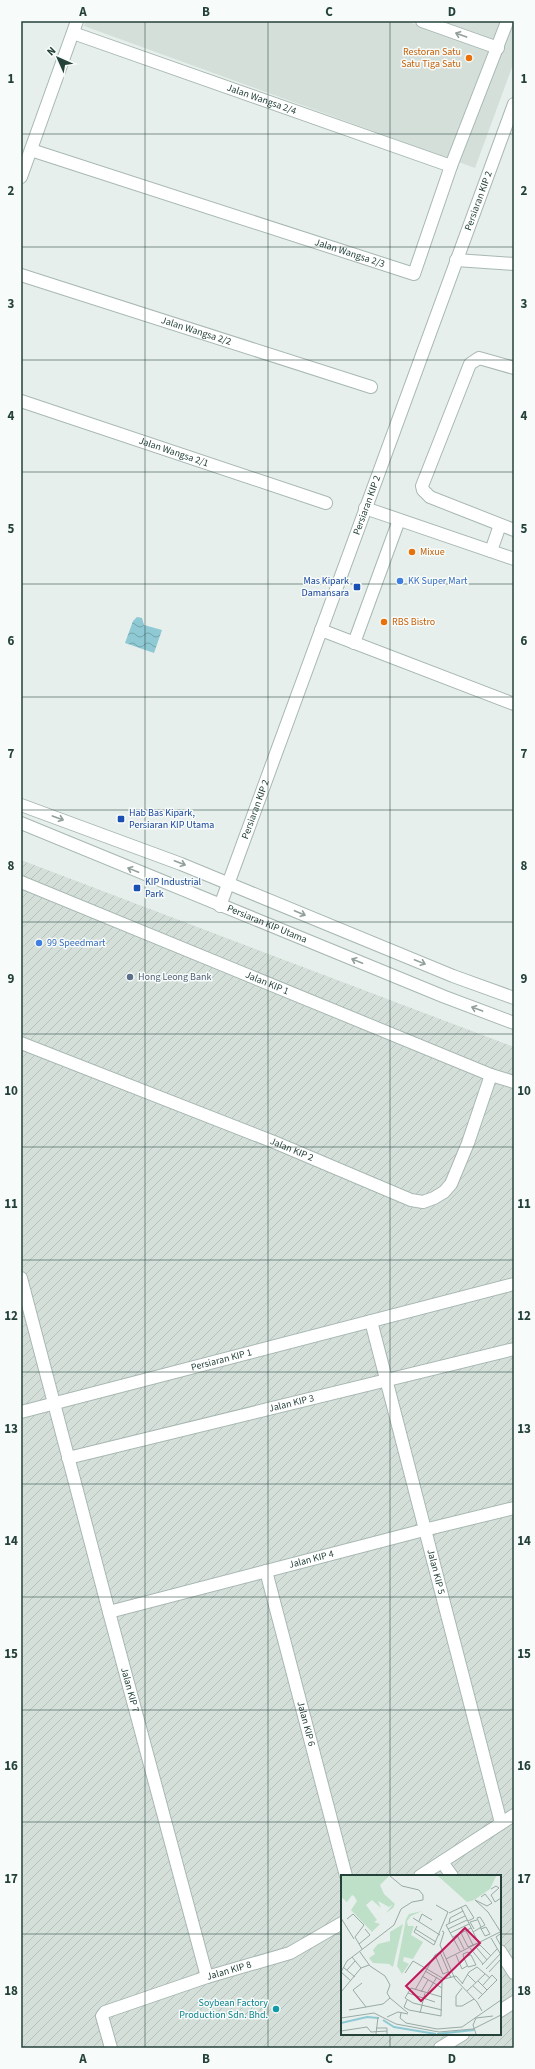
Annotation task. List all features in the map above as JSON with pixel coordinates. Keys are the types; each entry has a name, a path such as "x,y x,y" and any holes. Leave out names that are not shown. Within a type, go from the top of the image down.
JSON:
{"street":[{"path":"21,177 77,21"},
{"path":"422,21 498,48"},
{"name":"Jalan Wangsa 2/3","path":"31,150 414,274 451,166 508,22"},
{"name":"Jalan Wangsa 2/4","path":"73,33 451,166"},
{"name":"Persiaran KIP 2","path":"220,906 514,104"},
{"path":"456,260 514,264"},
{"name":"Jalan Wangsa 2/2","path":"21,275 371,387"},
{"path":"514,368 479,358 470,364 422,486 423,490 430,497 514,530"},
{"name":"Jalan Wangsa 2/1","path":"21,400 326,503"},
{"path":"365,508 514,559"},
{"path":"354,643 399,520"},
{"path":"491,551 500,525"},
{"path":"321,630 514,704"},
{"path":"21,805 139,848 453,976 514,998"},
{"name":"Persiaran KIP Utama","path":"21,823 220,906 437,994 514,1023"},
{"name":"Jalan KIP 1","path":"21,882 491,1075 514,1082"},
{"name":"Jalan KIP 2","path":"21,1043 274,1142 411,1200 423,1202 444,1192 451,1184 468,1143 491,1075"},
{"path":"21,1278 54,1403"},
{"name":"Persiaran KIP 1","path":"21,1412 514,1284"},
{"name":"Jalan KIP 5","path":"371,1321 501,1823"},
{"name":"Jalan KIP 3","path":"68,1458 514,1349"},
{"name":"Jalan KIP 7","path":"54,1403 207,1977"},
{"name":"Jalan KIP 4","path":"109,1612 514,1508"},
{"name":"Jalan KIP 6","path":"266,1571 346,1875"},
{"path":"422,1875 514,1815"},
{"path":"442,1862 451,1875"},
{"name":"Jalan KIP 8","path":"111,2048 102,2016 105,2012 112,2008 207,1977 290,1953 341,1924"},
{"path":"501,1954 514,1973"},
{"path":"501,2010 514,2002"},
{"path":"440,2048 461,2035"}],"shaded area":[{"path":"86,21 406,21 439,33 444,21 514,21 514,62 475,168 84,26"},
{"path":"21,860 514,1047 514,2048 21,2048"}],"water":[{"path":"137,617 142,618 144,625 162,630 154,653 125,643 133,621"}],"place":[{"name":"Restoran Satu Satu Tiga Satu","path":"469,58"},
{"name":"Mixue","path":"412,552"},
{"name":"KK Super Mart","path":"400,581"},
{"name":"Mas Kipark Damansara","path":"357,587"},
{"name":"RBS Bistro","path":"384,622"},
{"name":"Hab Bas Kipark, Persiaran KIP Utama","path":"121,819"},
{"name":"KIP Industrial Park","path":"137,888"},
{"name":"99 Speedmart","path":"39,943"},
{"name":"Hong Leong Bank","path":"130,977"},
{"name":"Soybean Factory Production Sdn. Bhd.","path":"276,2009"}]}
